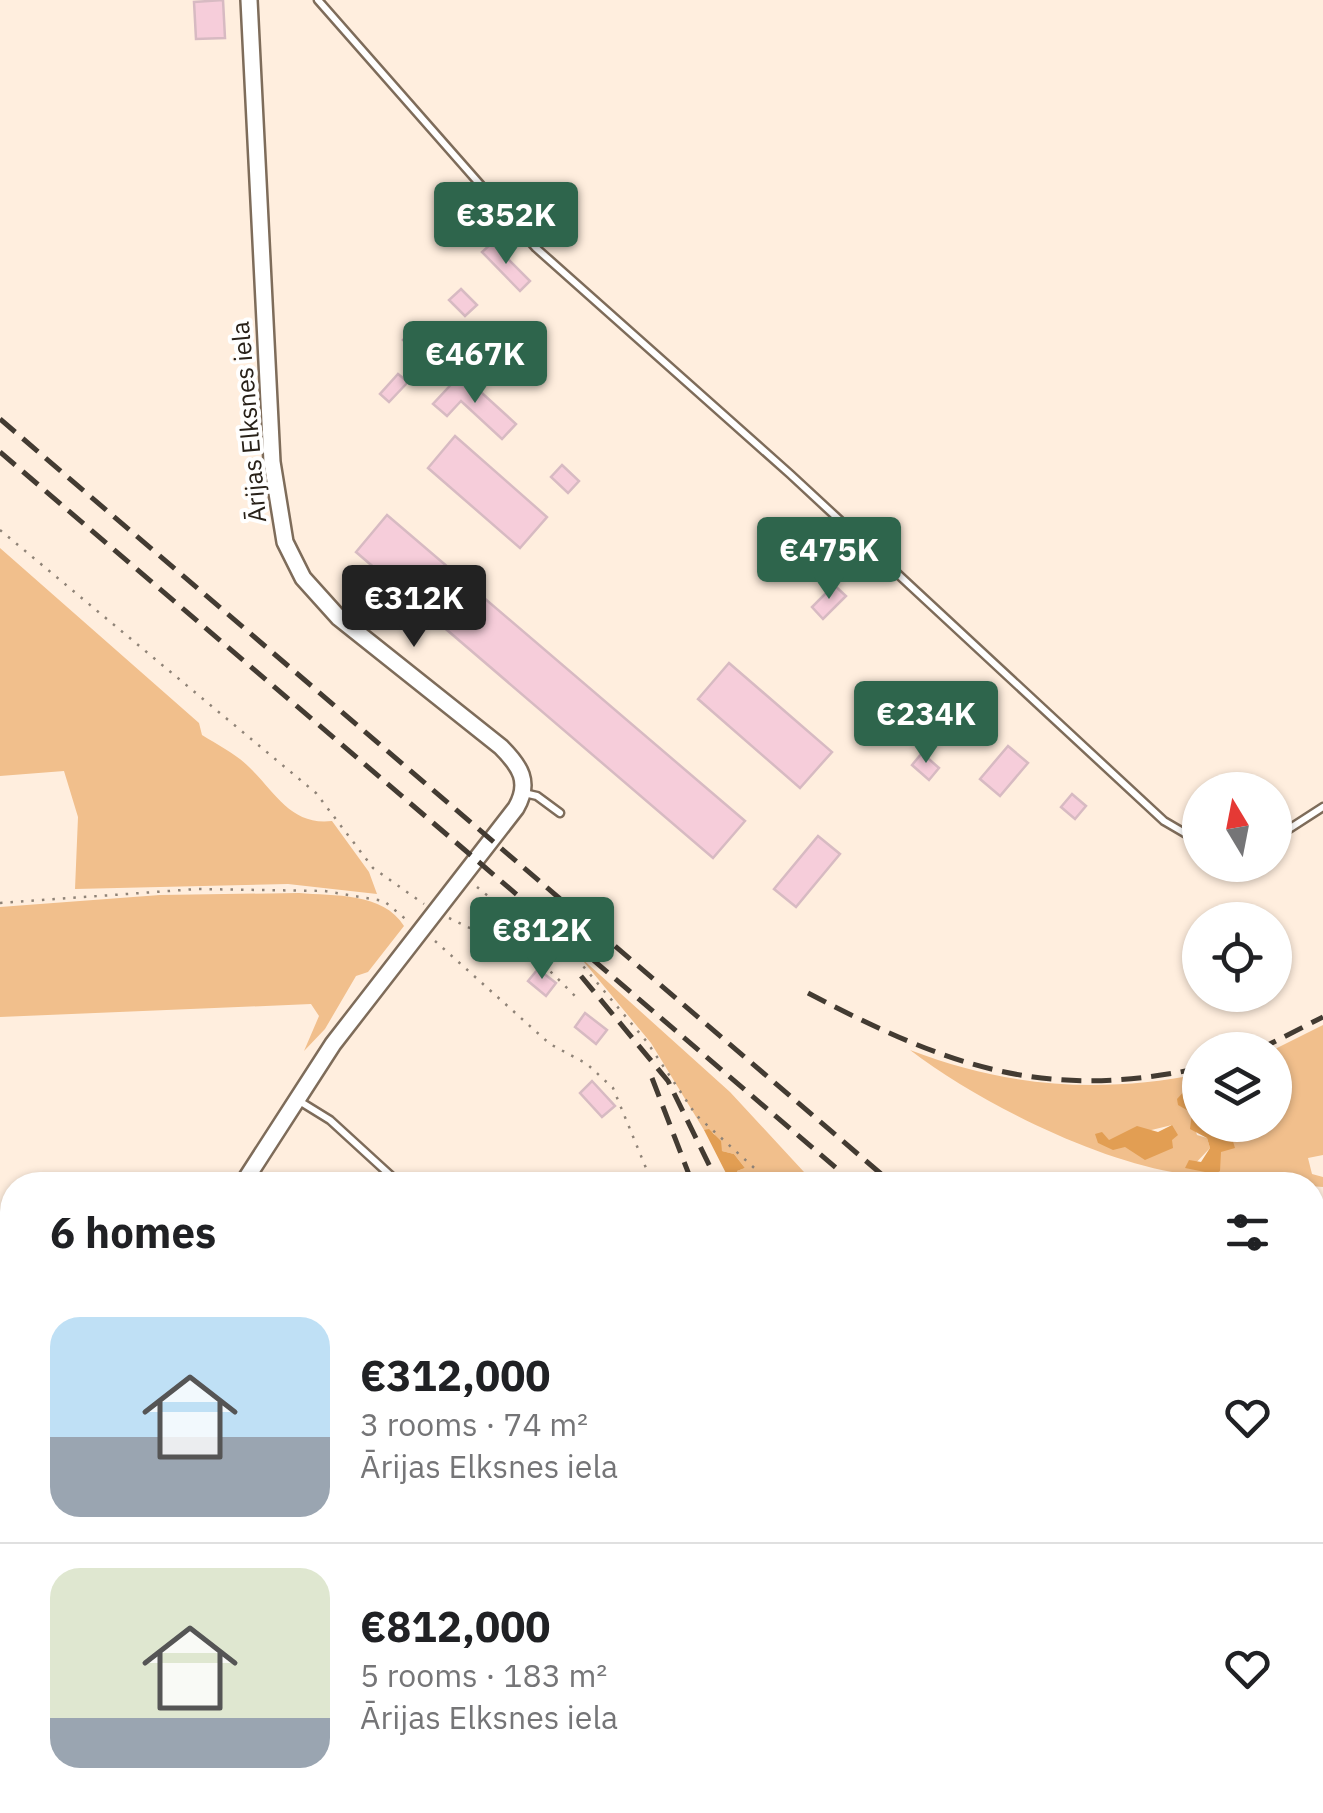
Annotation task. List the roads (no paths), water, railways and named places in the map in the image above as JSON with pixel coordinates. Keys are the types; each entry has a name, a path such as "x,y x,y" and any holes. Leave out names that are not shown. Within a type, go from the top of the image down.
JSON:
{"street":[{"name":"Ārijas Elksnes iela","path":"249,0 272,462 285,542 303,578 339,618 513,758 524,779 523,793"},
{"path":"250,1172 295,1098 523,793"}],"lane":[{"path":"318,0 536,248 790,474 1164,820 1182,831"},
{"path":"523,793 537,796 560,813"},
{"path":"1292,827 1323,807"},
{"path":"295,1098 330,1120 388,1172"}],"railway":[{"path":"0,419 879,1172"},
{"path":"0,452 841,1172"},
{"path":"581,976 668,1081 713,1172"},
{"path":"808,993 905,1040 996,1070 1092,1081 1182,1071"},
{"path":"1292,1033 1323,1017"},
{"path":"652,1078 688,1172"}]}
